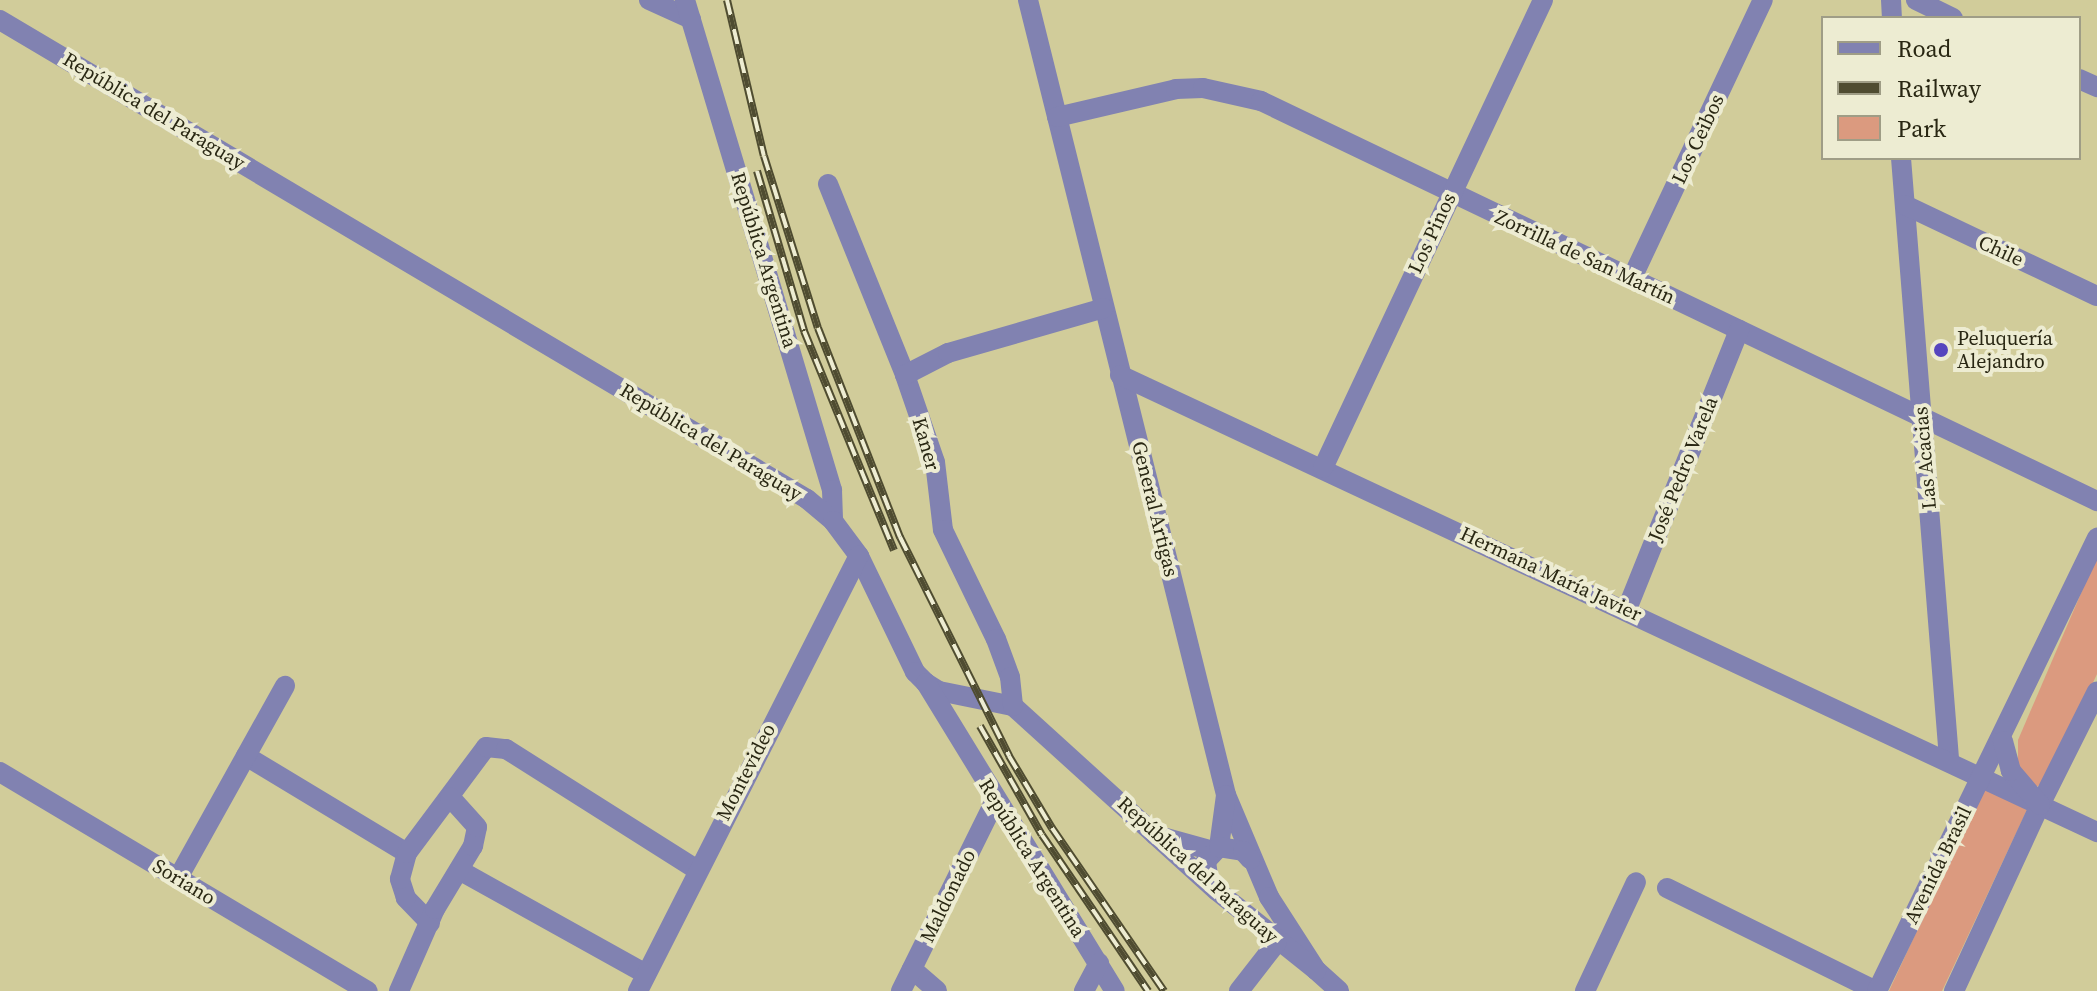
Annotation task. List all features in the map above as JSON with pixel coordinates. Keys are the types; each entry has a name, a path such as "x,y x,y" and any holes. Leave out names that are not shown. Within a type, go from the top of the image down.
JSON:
{"street":[{"path":"649,0 688,10"},
{"name":"General Artigas","path":"1028,0 1223,805 1252,865 1316,970 1339,991"},
{"name":"Los Pinos","path":"1323,468 1543,0"},
{"name":"Los Ceibos","path":"1632,278 1763,0"},
{"path":"1916,0 1949,16"},
{"name":"República Argentina","path":"688,10 832,490 833,521"},
{"name":"República del Paraguay","path":"0,20 774,479 833,521 859,556 915,672 926,683"},
{"name":"Zorrilla de San Martín","path":"1057,117 1176,89 1229,92 1261,101 2097,501"},
{"name":"Las Acacias","path":"1901,160 1949,759"},
{"name":"Kaner","path":"828,184 905,375 935,462 943,530 996,639 1010,677 1013,706"},
{"name":"Chile","path":"1905,205 2097,296"},
{"path":"905,375 948,353 1104,308"},
{"name":"José Pedro Varela","path":"1627,609 1739,330"},
{"name":"Hermana María Javier","path":"1120,375 1949,759 2097,832"},
{"name":"Avenida Brasil","path":"1877,991 1981,775 2003,741 2097,538"},
{"name":"Montevideo","path":"642,982 696,869 859,556"},
{"path":"926,683 939,691 1013,706"},
{"name":"República Argentina","path":"926,683 995,801 1115,991"},
{"path":"178,878 285,686"},
{"path":"1954,991 2040,805 2097,691"},
{"name":"República del Paraguay","path":"1013,706 1213,887 1277,942 1316,970"},
{"path":"2003,741 2011,771 2040,805"},
{"path":"430,923 406,898 400,879 407,853 486,747 506,749 696,869"},
{"path":"246,756 407,853"},
{"name":"Soriano","path":"0,772 368,991"},
{"path":"399,991 477,827 450,797"},
{"name":"Maldonado","path":"901,991 995,801"},
{"path":"1186,841 1223,805"},
{"path":"1155,835 1216,849 1243,851 1252,865 1241,891 1213,887 1206,861 1216,849 1223,805"},
{"path":"459,870 642,982"},
{"path":"1585,991 1636,882"},
{"path":"1667,888 1877,991"},
{"path":"1239,991 1277,942"},
{"path":"1084,991 1099,963"},
{"path":"912,969 937,991"}],"green space":[{"path":"2097,556 2097,674 2048,779 2035,788 2018,766 2018,740"},
{"path":"1988,786 2027,810 1942,991 1889,991 1982,790"}],"railway":[{"path":"727,0 764,156 818,328 900,537 1009,756 1052,828 1164,991"},
{"path":"757,171 804,331 894,550"},
{"path":"980,726 1042,835 1148,991"}],"place":[{"name":"Peluquería Alejandro","path":"1941,350"}]}
